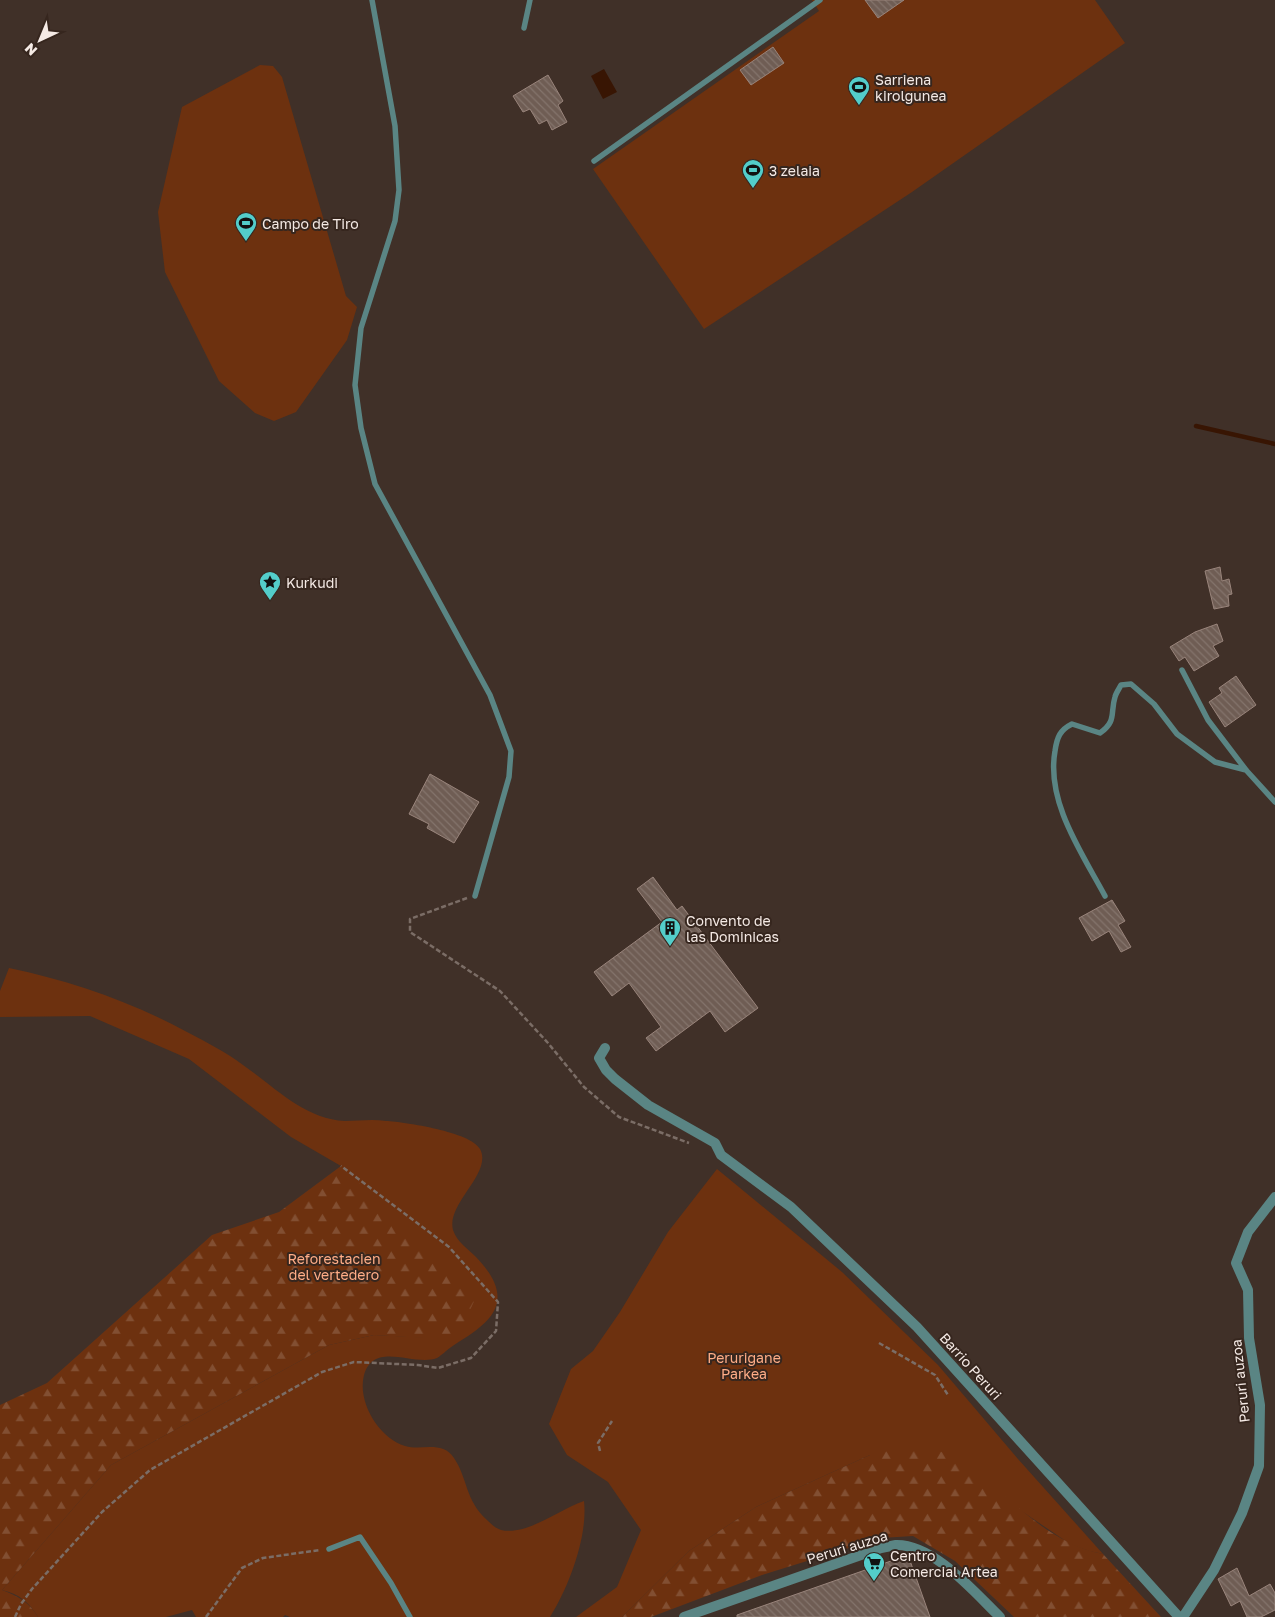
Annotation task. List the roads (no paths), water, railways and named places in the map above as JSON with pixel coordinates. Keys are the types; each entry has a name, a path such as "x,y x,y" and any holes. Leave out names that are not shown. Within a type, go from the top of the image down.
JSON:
{"street":[{"name":"Barrio Peruri","path":"605,1048 599,1058 606,1070 615,1079 648,1105 715,1143 721,1155 791,1207 918,1327 1179,1617"},
{"name":"Peruri auzoa","path":"1183,1617 1214,1570 1242,1513 1259,1466 1260,1405 1249,1338 1248,1290 1236,1263 1248,1232 1275,1197"},
{"name":"Peruri auzoa","path":"684,1617 881,1548 898,1545 921,1551 946,1565 1000,1617"}],"lane":[{"path":"372,0 395,126 400,190 395,221 361,328 355,386 361,428 375,484 490,695 511,751 509,776 475,896"},
{"path":"524,28 530,0"},
{"path":"594,161 820,0"},
{"path":"1182,670 1208,720 1246,770 1275,802"},
{"path":"1105,896 1068,828 1054,786 1053,761 1057,738 1063,729 1072,724 1100,732 1109,727 1115,696 1121,686 1131,684 1154,704 1177,734 1215,762 1246,770"},
{"path":"329,1549 360,1537 391,1583 410,1617"}],"waterway":[{"path":"1196,426 1275,444"}],"place":[{"name":"Sarriena kirolgunea","path":"859,106"},
{"name":"3 zelaia","path":"753,189"},
{"name":"Campo de Tiro","path":"246,242"},
{"name":"Kurkudi","path":"270,601"},
{"name":"Convento de las Dominicas","path":"670,947"},
{"name":"Centro Comercial Artea","path":"874,1582"}],"park label":[{"name":"Reforestacien del vertedero","path":"334,1266"},
{"name":"Perurigane Parkea","path":"744,1365"}]}
